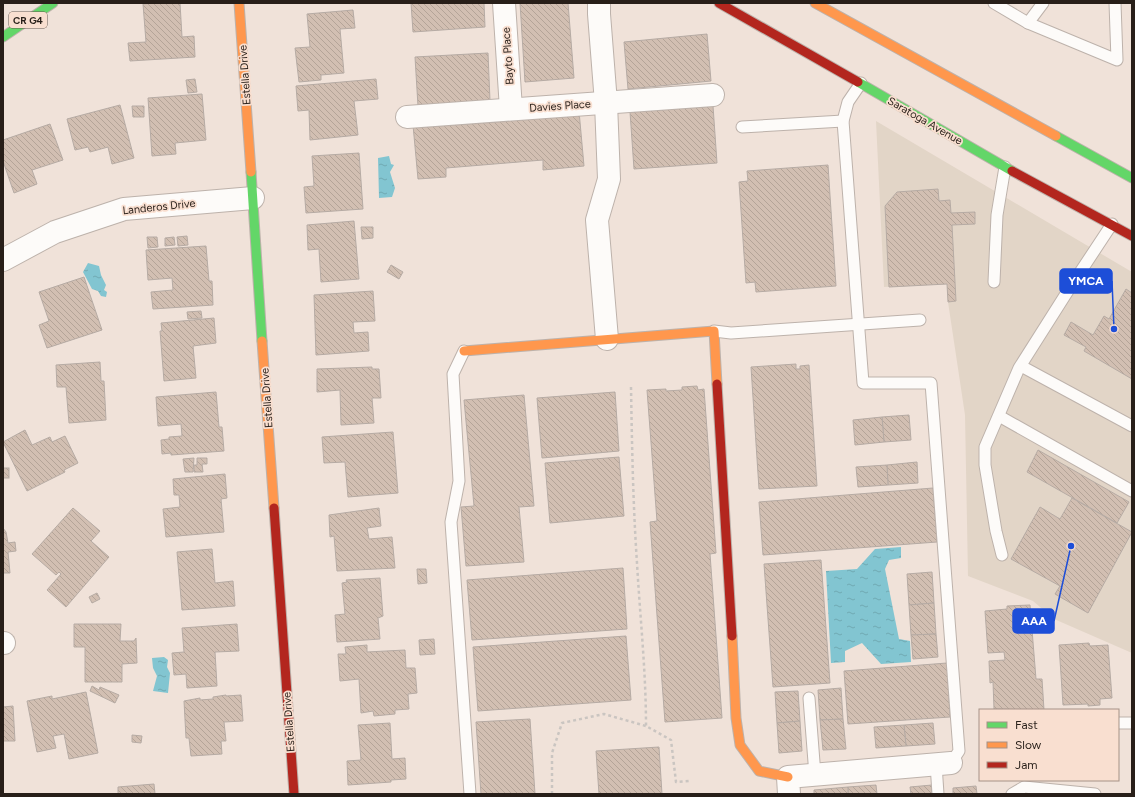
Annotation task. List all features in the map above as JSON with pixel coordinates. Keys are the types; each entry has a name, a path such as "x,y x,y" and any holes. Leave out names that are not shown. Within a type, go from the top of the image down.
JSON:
{"main road":[{"name":"CR G4","path":"3,37 53,3"},
{"name":"Estella Drive","path":"240,3 294,794"},
{"name":"Saratoga Avenue","path":"719,3 1005,167 1132,236"},
{"path":"815,3 1132,178"},
{"path":"464,351 714,331 736,718 740,745 759,771 788,785"}],"street":[{"name":"Bayto Place","path":"504,3 511,109"},
{"path":"599,3 606,103 609,179 597,220 608,339"},
{"name":"Davies Place","path":"407,117 713,95"},
{"name":"Landeros Drive","path":"3,260 55,232 124,209 253,198"},
{"path":"788,785 815,775 944,764"}],"lane":[{"path":"994,3 1028,23 1117,60 1115,3"},
{"path":"1028,23 1043,3"},
{"path":"861,84 848,102 843,121 863,383 931,383 959,751 944,764 938,794"},
{"path":"742,127 843,121"},
{"path":"994,282 997,215 1005,167"},
{"path":"1002,555 996,531 985,465 985,447 1021,366 1112,224"},
{"path":"714,331 731,333 920,320"},
{"path":"464,351 453,374 458,481 451,522 470,794"},
{"path":"1021,366 1132,426"},
{"path":"999,416 1132,491"},
{"path":"809,698 815,775"},
{"path":"1119,723 1132,723"},
{"path":"1012,794 1024,787 1095,794"}],"path":[{"path":"630,387 637,563 646,680 646,726"},
{"path":"552,794 552,753 562,723 604,714 646,726 671,740 676,782 690,781"}],"shaded area":[{"path":"876,121 1132,272 1132,653 1054,619 1033,601 968,576 965,415 948,302 947,284 884,287"}],"water":[{"path":"389,156 391,164 394,165 390,172 395,188 392,197 379,198 378,158"},
{"path":"88,263 99,266 101,275 106,285 104,290 107,292 106,297 101,296 98,291 92,289 83,272"},
{"path":"901,547 901,558 889,560 885,569 899,639 910,641 911,662 881,664 862,643 845,651 845,662 831,663 826,571 857,569 875,549"},
{"path":"164,657 168,660 167,667 170,673 168,693 153,691 157,676 153,668 152,658"}],"building":[{"path":"180,3 182,37 194,36 195,57 130,61 128,43 146,42 143,4"},
{"path":"411,3 484,3 485,27 413,32"},
{"path":"520,3 568,3 574,78 525,82"},
{"path":"353,10 355,28 340,29 344,73 321,75 321,80 299,82 295,48 310,47 307,14"},
{"path":"707,34 711,81 628,89 624,42"},
{"path":"488,53 490,101 418,106 415,57"},
{"path":"195,79 197,92 188,93 186,80"},
{"path":"376,79 378,99 354,101 358,135 310,140 309,110 298,111 296,86"},
{"path":"202,94 206,140 175,143 176,154 152,156 148,98"},
{"path":"120,105 134,158 112,164 108,147 90,152 88,147 75,150 67,119"},
{"path":"132,106 144,106 144,117 133,117"},
{"path":"713,106 717,163 634,169 630,112"},
{"path":"579,111 584,166 543,170 543,160 446,168 446,177 418,179 413,125"},
{"path":"50,124 63,160 32,170 37,184 14,193 3,161 3,140"},
{"path":"359,153 363,209 306,213 304,187 314,186 312,156"},
{"path":"828,165 836,286 756,292 755,282 746,283 739,182 748,181 747,171"},
{"path":"938,189 939,201 950,200 951,213 975,212 975,224 952,225 956,301 948,302 947,284 889,287 885,206 897,192"},
{"path":"354,221 359,279 321,282 319,249 308,250 307,225"},
{"path":"361,227 373,227 373,238 362,239"},
{"path":"187,236 188,245 178,246 177,237"},
{"path":"147,237 157,237 158,247 148,248"},
{"path":"174,237 175,245 165,246 165,238"},
{"path":"206,246 209,281 212,281 213,305 153,309 151,292 173,290 172,278 148,280 146,250"},
{"path":"391,265 403,272 399,279 387,272"},
{"path":"84,277 102,330 47,348 39,325 49,321 39,292"},
{"path":"1126,289 1132,293 1132,379 1084,351 1086,347 1064,335 1071,322 1093,335 1104,316 1109,319"},
{"path":"373,291 375,321 353,322 354,333 368,332 369,351 316,355 314,295"},
{"path":"201,311 202,318 188,319 187,312"},
{"path":"214,318 216,343 193,346 196,378 164,381 160,331 162,331 161,323"},
{"path":"100,362 101,381 104,381 106,420 69,423 66,387 57,387 56,365"},
{"path":"796,364 796,369 800,369 800,366 809,365 817,486 759,489 751,367"},
{"path":"372,367 372,369 379,369 381,398 372,398 374,423 341,425 340,390 317,392 317,369"},
{"path":"697,386 698,390 704,389 716,553 710,554 722,718 665,722 650,522 657,521 647,390 682,390 682,387"},
{"path":"216,392 219,427 222,427 224,451 171,455 171,453 162,454 161,440 169,439 169,437 182,436 181,424 158,426 156,397"},
{"path":"615,392 619,451 542,458 537,398"},
{"path":"524,395 534,506 519,507 524,562 466,566 461,507 474,506 464,400"},
{"path":"909,415 911,440 884,442 882,417"},
{"path":"882,417 884,442 855,445 853,420"},
{"path":"25,430 32,445 50,437 52,442 65,436 78,463 64,470 65,472 27,491 3,442"},
{"path":"393,432 398,493 348,497 345,462 324,463 322,437"},
{"path":"1038,450 1129,502 1117,523 1027,472"},
{"path":"619,457 624,516 550,523 545,463"},
{"path":"194,458 193,472 185,472 183,459"},
{"path":"197,458 207,458 207,464 202,464 203,472 194,472 194,465 197,465"},
{"path":"917,462 918,483 888,485 887,465"},
{"path":"887,465 888,485 858,487 856,467"},
{"path":"3,468 9,468 9,478 3,478"},
{"path":"225,474 227,498 221,499 224,532 166,537 163,509 180,507 179,495 174,495 173,479"},
{"path":"933,488 937,542 763,555 759,502"},
{"path":"1072,498 1132,532 1088,613 1055,594 1060,586 1011,559 1040,507 1060,519"},
{"path":"73,508 100,531 91,541 109,557 66,607 47,590 61,574 59,572 56,575 32,554"},
{"path":"379,508 381,526 367,528 369,539 392,537 395,568 337,571 334,536 330,537 329,515"},
{"path":"3,528 6,532 8,543 15,542 16,551 8,552 10,573 3,573"},
{"path":"212,549 215,583 233,581 235,606 182,610 177,552"},
{"path":"821,560 830,683 773,687 764,564"},
{"path":"623,568 627,629 472,640 467,580"},
{"path":"417,569 426,569 427,583 418,584"},
{"path":"932,572 934,603 909,605 907,574"},
{"path":"380,578 383,616 378,618 380,639 337,642 335,615 345,614 342,583 347,582 346,580"},
{"path":"97,593 100,599 92,603 89,597"},
{"path":"934,603 936,634 911,635 909,605"},
{"path":"1030,605 1036,679 1042,679 1044,709 994,709 993,682 990,683 989,661 1005,660 1004,652 988,653 985,611 1007,609 1007,606"},
{"path":"74,624 121,624 120,641 134,641 136,638 137,663 122,664 122,682 85,682 85,647 74,647"},
{"path":"237,624 239,651 215,652 217,686 187,688 186,674 174,675 172,653 184,652 182,628"},
{"path":"936,634 938,657 913,659 911,635"},
{"path":"626,636 631,700 478,711 473,647"},
{"path":"434,639 435,654 420,655 419,640"},
{"path":"1089,643 1090,646 1108,645 1112,698 1100,699 1100,705 1063,705 1059,645"},
{"path":"367,645 367,652 405,650 406,668 415,668 417,693 408,694 409,709 395,710 395,714 374,716 373,711 361,713 359,679 340,681 338,654 346,654 345,647"},
{"path":"947,663 950,717 848,724 844,671"},
{"path":"92,686 99,690 100,687 119,695 115,703 90,691"},
{"path":"841,688 843,719 820,720 818,690"},
{"path":"798,691 800,721 777,723 775,692"},
{"path":"86,692 98,753 69,759 64,734 53,736 56,748 37,752 27,701 52,696 52,699"},
{"path":"241,695 243,721 224,722 226,741 221,741 222,754 191,756 189,738 186,738 184,701 200,698 200,700 213,699 213,697"},
{"path":"13,706 15,741 3,741 3,707"},
{"path":"530,719 535,794 481,794 476,722"},
{"path":"843,719 846,749 823,750 820,720"},
{"path":"800,721 802,751 779,753 777,723"},
{"path":"390,723 392,759 405,758 406,779 391,780 391,782 348,785 347,761 361,760 358,725"},
{"path":"933,723 935,744 906,746 904,725"},
{"path":"904,725 906,746 876,748 874,727"},
{"path":"132,735 142,736 141,743 132,742"},
{"path":"659,747 662,794 599,794 596,751"},
{"path":"154,784 155,794 118,794 118,787"},
{"path":"876,785 877,794 848,794 848,787"},
{"path":"932,785 932,794 911,794 910,787"},
{"path":"976,786 977,794 953,794 953,788"},
{"path":"848,787 848,794 814,794 814,790"}],"traffic: fast":[{"path":"3,37 53,3"},
{"path":"858,82 1012,171"},
{"path":"1056,136 1132,178"},
{"path":"251,172 262,341"}],"traffic: slow":[{"path":"239,3 251,172"},
{"path":"815,3 1056,136"},
{"path":"464,351 714,331 717,384"},
{"path":"262,341 274,508"},
{"path":"732,636 736,718 740,745 759,771 788,777"}],"traffic: jam":[{"path":"719,3 858,82"},
{"path":"1012,171 1132,236"},
{"path":"717,384 732,636"},
{"path":"274,508 294,794"}],"place":[{"name":"YMCA","path":"1114,329"},
{"name":"AAA","path":"1071,546"}]}
